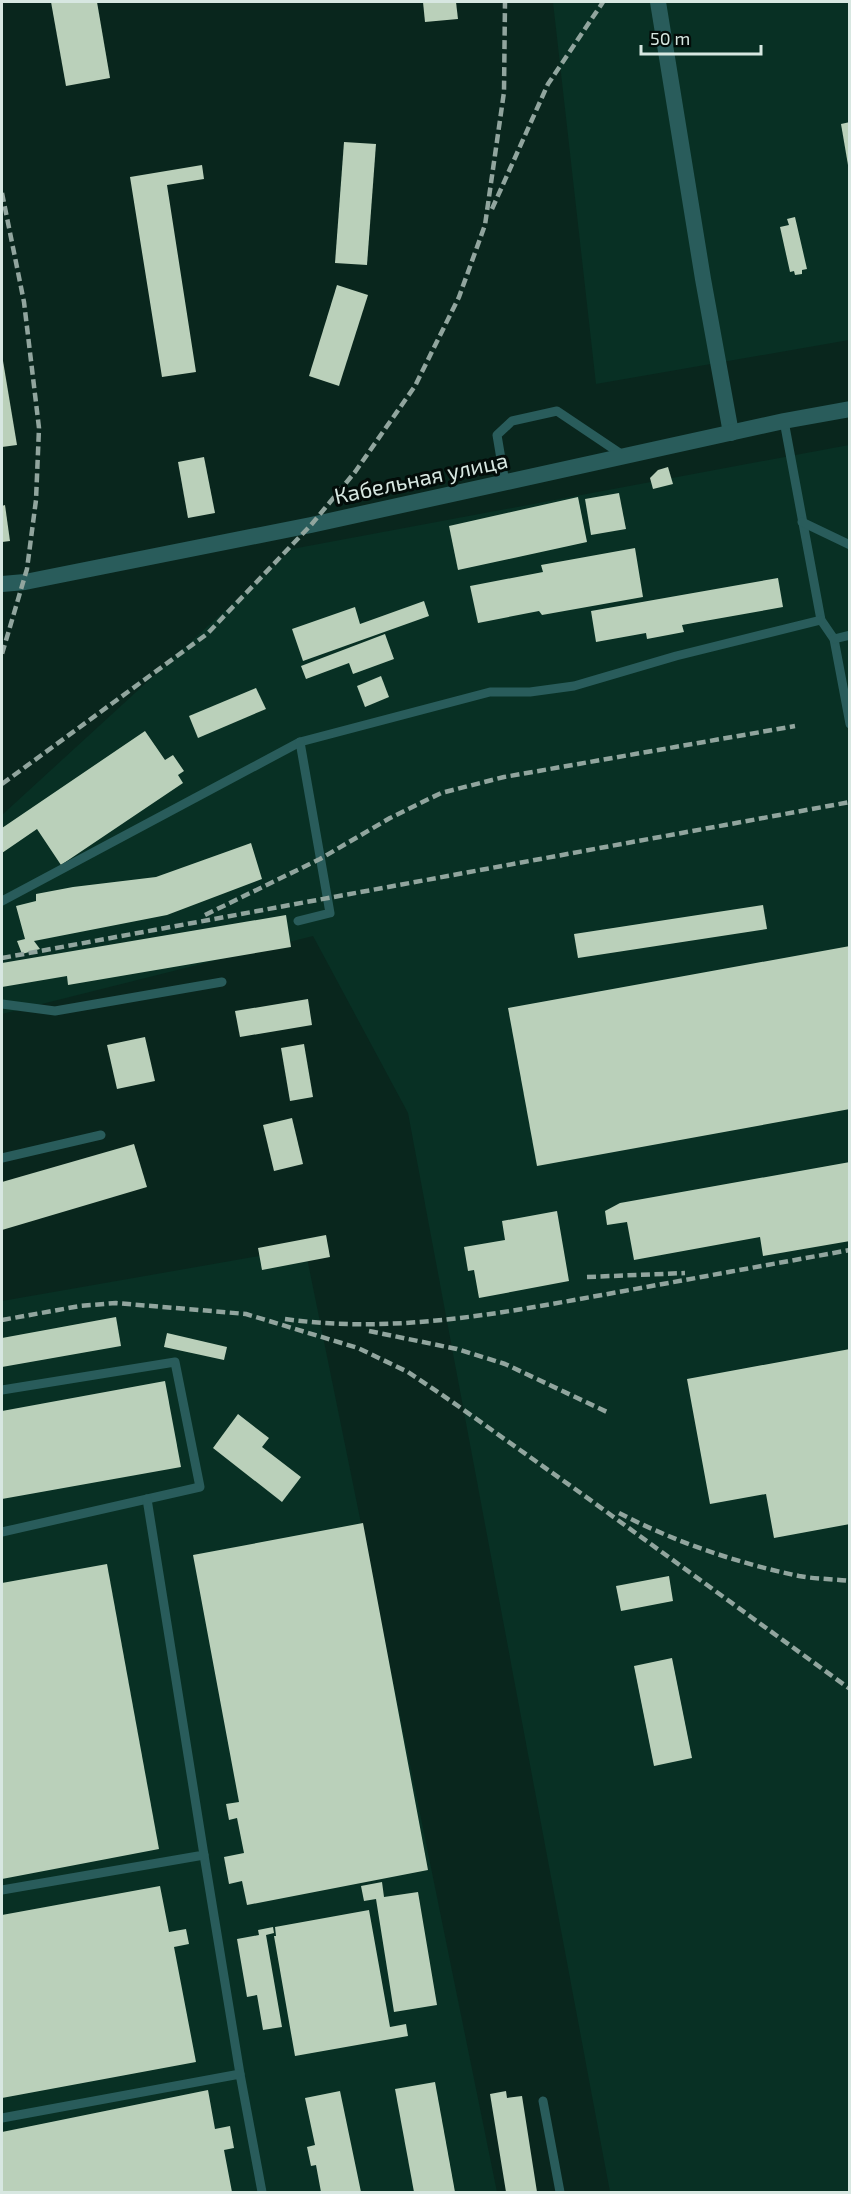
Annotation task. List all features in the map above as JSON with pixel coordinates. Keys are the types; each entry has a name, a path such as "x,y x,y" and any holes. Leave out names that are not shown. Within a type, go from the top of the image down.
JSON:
{"street":[{"path":"658,2 703,279 731,433"},
{"name":"Кабельная улица","path":"2,584 25,582 243,539 784,421 849,409"}],"lane":[{"path":"505,483 496,435 512,421 557,411 625,456"},
{"path":"784,421 821,620 834,639 849,724"},
{"path":"802,522 849,545"},
{"path":"2,901 300,742 490,693 530,692 574,686 676,656 821,620"},
{"path":"834,639 849,635"},
{"path":"298,921 330,913 300,742"},
{"path":"2,1004 55,1011 222,982"},
{"path":"2,1158 101,1135"},
{"path":"2,1390 175,1362 200,1487 2,1532"},
{"path":"147,1499 240,2074 262,2193"},
{"path":"2,1890 204,1855"},
{"path":"2,2118 240,2074"},
{"path":"543,2101 560,2193"}],"shaded area":[{"path":"553,2 849,2 849,340 596,384"},
{"path":"849,445 849,2192 610,2192 408,1113 313,936 2,1014 2,815 292,549"},
{"path":"305,1248 497,2192 2,2192 2,1301"}],"building":[{"path":"51,2 97,2 110,78 66,86"},
{"path":"423,2 456,2 458,19 425,22"},
{"path":"850,122 850,165 848,165 841,124"},
{"path":"344,142 376,144 367,265 335,263"},
{"path":"202,165 204,179 167,185 196,372 162,377 130,177"},
{"path":"795,217 807,269 802,270 802,274 795,275 794,271 790,272 780,227 789,225 787,219"},
{"path":"337,285 368,295 339,386 309,376"},
{"path":"2,355 17,445 2,447"},
{"path":"204,457 215,513 188,518 178,462"},
{"path":"668,467 673,484 653,489 650,478 658,470"},
{"path":"619,493 626,529 591,535 585,499"},
{"path":"578,497 587,542 458,570 449,526"},
{"path":"5,505 10,541 2,542 2,506"},
{"path":"635,548 643,597 542,615 539,611 478,623 470,586 543,572 541,565"},
{"path":"778,578 783,607 682,625 684,632 647,639 646,633 596,642 591,611"},
{"path":"424,601 429,616 303,661 292,629 355,607 360,624"},
{"path":"385,634 394,659 353,674 349,663 306,679 301,666"},
{"path":"381,676 389,697 365,707 357,686"},
{"path":"256,688 266,709 198,738 189,716"},
{"path":"145,731 165,760 173,755 184,771 178,775 183,783 61,865 37,829 2,853 2,828"},
{"path":"251,843 262,879 167,915 34,941 40,949 22,954 17,941 25,939 16,906 36,901 36,894 156,877"},
{"path":"763,905 767,929 578,958 574,934"},
{"path":"286,915 291,947 68,985 67,976 2,987 2,963"},
{"path":"850,946 850,1109 537,1166 508,1008"},
{"path":"308,999 312,1025 240,1037 235,1011"},
{"path":"145,1037 155,1081 117,1089 107,1045"},
{"path":"304,1044 313,1097 290,1101 281,1048"},
{"path":"292,1118 303,1164 274,1171 263,1125"},
{"path":"134,1144 147,1187 2,1230 2,1182"},
{"path":"850,1162 850,1241 763,1256 760,1237 634,1260 627,1222 607,1225 605,1211 620,1203"},
{"path":"557,1211 569,1281 479,1298 474,1270 468,1271 464,1247 505,1240 502,1221"},
{"path":"326,1235 330,1257 262,1270 258,1248"},
{"path":"116,1317 121,1346 2,1367 2,1338"},
{"path":"167,1333 227,1347 224,1360 164,1347"},
{"path":"850,1349 850,1524 774,1538 766,1494 710,1504 687,1379"},
{"path":"165,1381 181,1467 2,1499 2,1411"},
{"path":"238,1414 269,1438 262,1447 301,1477 282,1502 213,1448"},
{"path":"363,1523 428,1870 247,1905 242,1881 229,1884 224,1857 244,1853 237,1818 229,1820 226,1804 239,1802 193,1555"},
{"path":"107,1564 159,1849 2,1879 2,1583"},
{"path":"669,1576 673,1601 621,1611 616,1586"},
{"path":"672,1658 692,1758 654,1766 634,1666"},
{"path":"382,1882 384,1897 418,1892 437,2005 394,2012 376,1899 364,1901 361,1886"},
{"path":"160,1886 169,1932 186,1929 189,1944 174,1947 196,2062 2,2098 2,1915"},
{"path":"369,1910 390,2027 406,2024 408,2036 295,2056 274,1936 276,1936 275,1927"},
{"path":"273,1927 274,1933 266,1935 282,2027 263,2030 257,1995 247,1997 237,1939 259,1935 258,1930"},
{"path":"435,2082 455,2192 414,2192 395,2089"},
{"path":"208,2090 215,2129 230,2126 234,2148 224,2150 232,2192 2,2192 2,2132"},
{"path":"340,2091 361,2192 321,2192 316,2165 311,2166 307,2147 315,2145 305,2098"},
{"path":"506,2091 507,2098 522,2096 537,2192 506,2192 490,2094"}],"railway":[{"path":"2,784 207,634 311,525 355,472 415,386 459,297 485,225 504,92 505,2"},
{"path":"492,209 548,84 603,2"},
{"path":"2,193 24,302 39,428 36,500 27,569 2,654"},
{"path":"205,915 320,859 390,818 441,793 504,777 795,726"},
{"path":"2,958 850,802"},
{"path":"285,1319 365,1324 444,1320 562,1302 850,1250"},
{"path":"587,1277 685,1273"},
{"path":"2,1320 80,1306 116,1303 246,1314 358,1348 408,1372 451,1401 850,1689"},
{"path":"369,1331 457,1349 505,1364 607,1412"},
{"path":"619,1513 684,1542 753,1565 811,1578 850,1581"}]}
